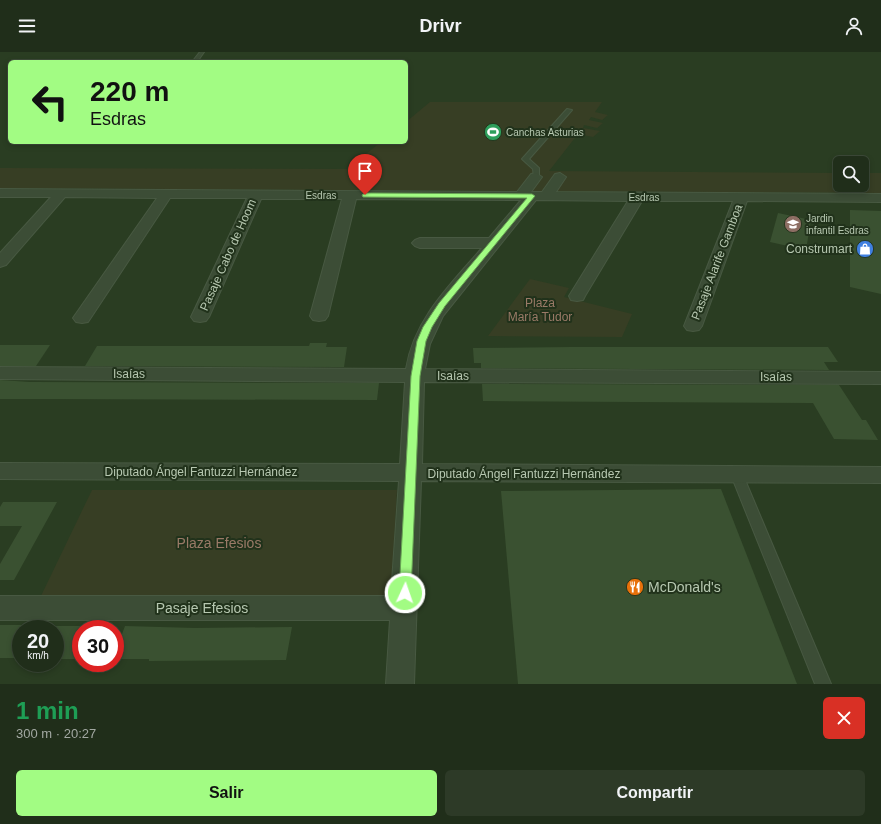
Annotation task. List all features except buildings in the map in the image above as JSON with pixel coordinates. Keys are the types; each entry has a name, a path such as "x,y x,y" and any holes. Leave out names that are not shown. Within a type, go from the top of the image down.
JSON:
{"street":[{"path":"533,196 536,177"},
{"path":"400,684 415,376 418,351 427,327 442,304 533,196 560,177"},
{"name":"Esdras","path":"0,193 881,198"},
{"path":"0,262 62,193"},
{"path":"82,318 166,194"},
{"name":"Pasaje Cabo de Hoom","path":"200,316 256,194"},
{"path":"319,316 350,195"},
{"path":"577,296 637,197"},
{"name":"Pasaje Alarife Gamboa","path":"693,326 741,198"},
{"path":"420,243 493,243"},
{"name":"Isaías","path":"0,374 881,378"},
{"name":"Diputado Ángel Fantuzzi Hernández","path":"0,472 881,475"},
{"name":"Pasaje Efesios","path":"0,608 404,608"}],"lane":[{"path":"196,60 202,52"},
{"path":"536,177 536,168 525,159 569,110"},
{"path":"737,475 823,684"}],"green space":[{"path":"430,102 602,102 595,112 608,115 602,120 591,117 589,120 603,123 597,128 584,125 583,128 600,131 593,137 578,134 549,171 833,173 833,192 869,192 869,173 881,173 881,193 0,188 0,168 347,169 378,144 408,144 408,120"},
{"name":"Plaza María Tudor","path":"530,279 569,288 564,297 632,314 622,337 488,336"},
{"name":"Plaza Efesios","path":"92,490 397,490 391,595 41,596"}],"place":[{"name":"Canchas Asturias","path":"493,132"},
{"name":"Jardin infantil Esdras","path":"793,224"},
{"name":"Construmart","path":"865,249"},
{"name":"McDonald's","path":"635,587"}],"route":[{"path":"365,195 532,196 442,304 427,327 421,341 416,362 415,376 405,593"}]}
